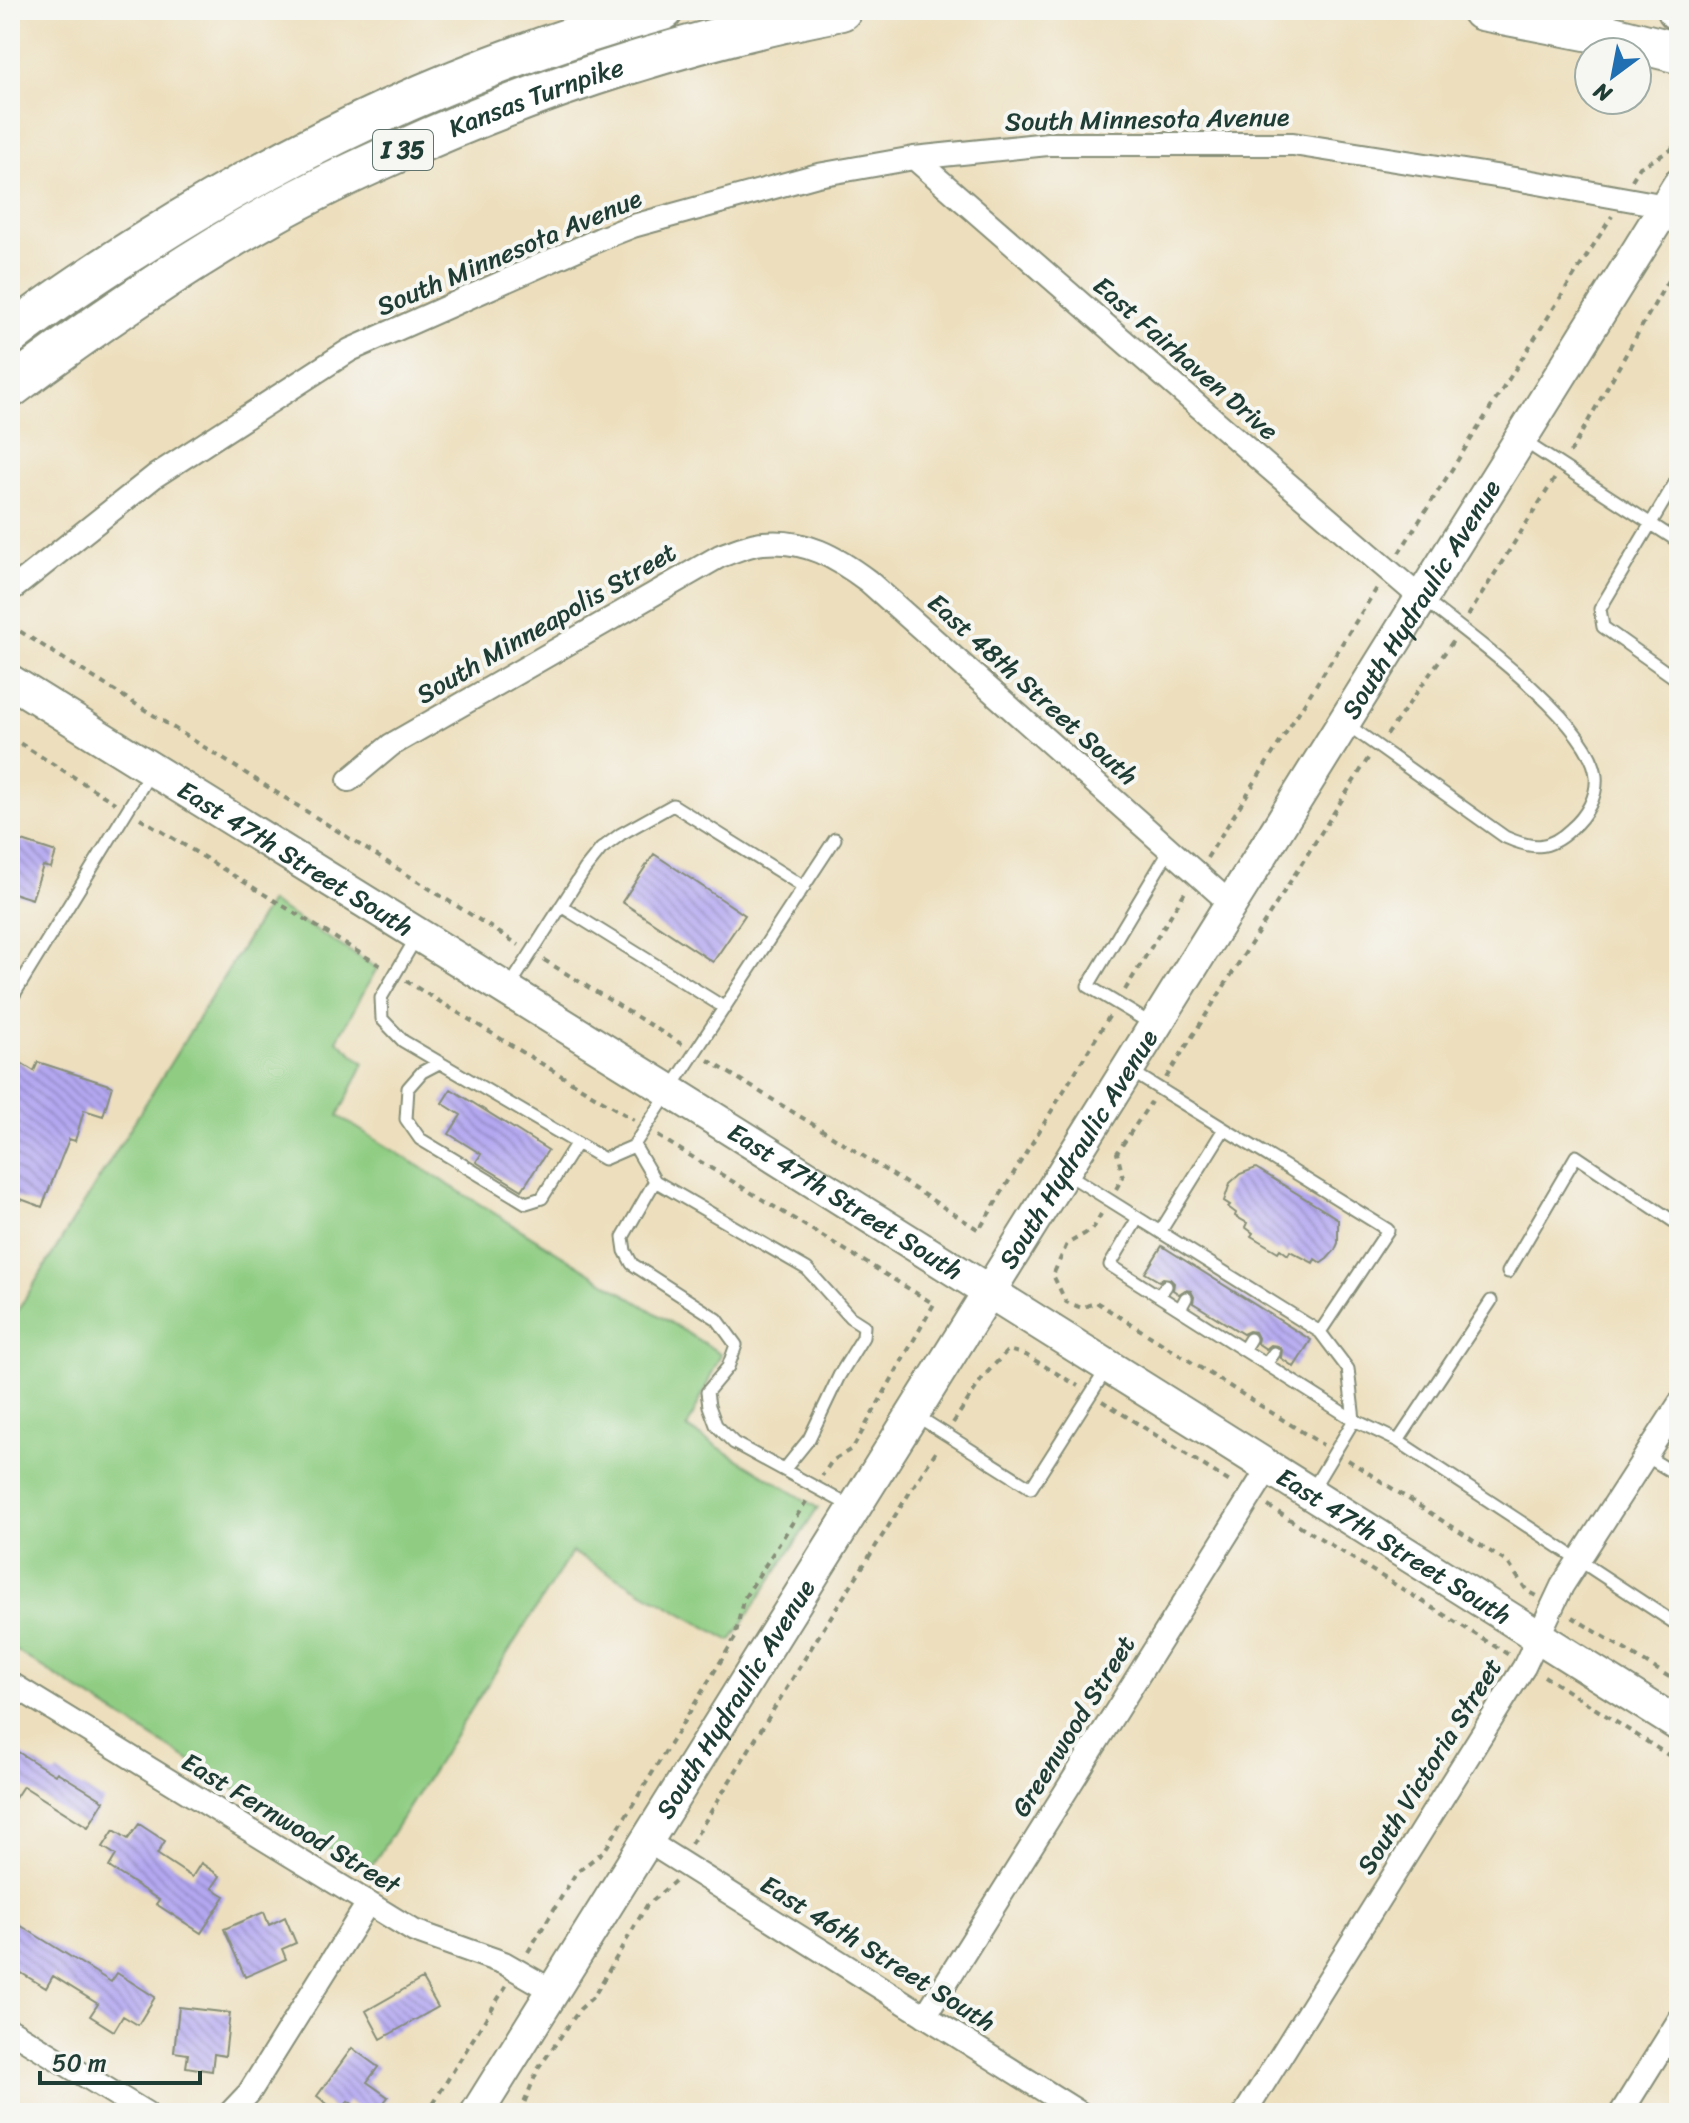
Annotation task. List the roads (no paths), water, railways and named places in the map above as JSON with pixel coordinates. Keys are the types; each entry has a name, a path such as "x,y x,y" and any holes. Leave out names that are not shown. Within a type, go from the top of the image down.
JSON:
{"highway":[{"name":"Kansas Turnpike","path":"10,335 110,264 193,211 369,117 513,57 663,10"},
{"name":"Kansas Turnpike","path":"10,388 82,334 189,263 343,177 447,130 538,94 706,41 841,10"},
{"path":"1482,10 1596,32 1679,53"}],"street":[{"name":"South Minnesota Avenue","path":"15,587 155,476 350,350 633,226 818,175 914,158 1048,144 1293,144 1622,198 1675,201"},
{"name":"East Fairhaven Drive","path":"914,158 1422,599"},
{"name":"South Hydraulic Avenue","path":"477,2113 1521,440 1675,201"},
{"name":"South Minneapolis Street","path":"349,780 391,745 720,556 760,543 783,543"},
{"name":"East 48th Street South","path":"783,543 817,549 842,561 868,581 1231,904"},
{"name":"East 47th Street South","path":"10,681 1311,1493 1532,1651 1679,1725"},
{"name":"South Victoria Street","path":"1245,2113 1532,1651 1562,1586 1679,1404"},
{"name":"Greenwood Street","path":"925,2016 1269,1467"},
{"name":"East Fernwood Street","path":"10,1683 414,1931 504,1963 553,1991"},
{"name":"East 46th Street South","path":"647,1841 1080,2113"},
{"path":"230,2113 249,2093 368,1903"},
{"path":"1621,2113 1679,2020"},
{"path":"10,2030 146,2113"}],"lane":[{"path":"1521,440 1679,542"},
{"path":"1679,476 1600,609 1603,627 1679,681"},
{"path":"1345,723 1505,837 1524,846 1538,848 1561,838 1589,808 1596,787 1596,774 1588,755 1561,715 1503,663 1422,599"},
{"path":"10,1001 152,770"},
{"path":"507,990 601,849 673,805 804,887"},
{"path":"418,935 381,998 382,1019 403,1041 604,1159 634,1146 835,839"},
{"path":"1155,1026 1088,986 1170,849"},
{"path":"561,906 725,1008"},
{"path":"439,1063 422,1072 408,1088 406,1119 420,1139 526,1203 542,1198 576,1144"},
{"path":"1128,1069 1388,1230 1320,1332"},
{"path":"1160,1232 1224,1129"},
{"path":"634,1146 655,1181 807,1269 850,1317 864,1326 863,1337 839,1376 809,1439 784,1470"},
{"path":"1508,1272 1576,1156 1679,1225"},
{"path":"1064,1172 1160,1232 1186,1254 1229,1282 1293,1322 1320,1332 1348,1369 1354,1420 1311,1493"},
{"path":"655,1181 623,1237 625,1251 632,1264 717,1319 736,1345 728,1367 707,1392 716,1425 734,1443 855,1509"},
{"path":"1138,1218 1110,1265 1183,1303 1247,1344 1266,1364 1354,1420 1398,1441 1679,1626"},
{"path":"1398,1441 1491,1301"},
{"path":"1266,1364 1274,1353"},
{"path":"913,1414 1031,1488 1109,1366"},
{"path":"1646,1456 1679,1476"}]}
